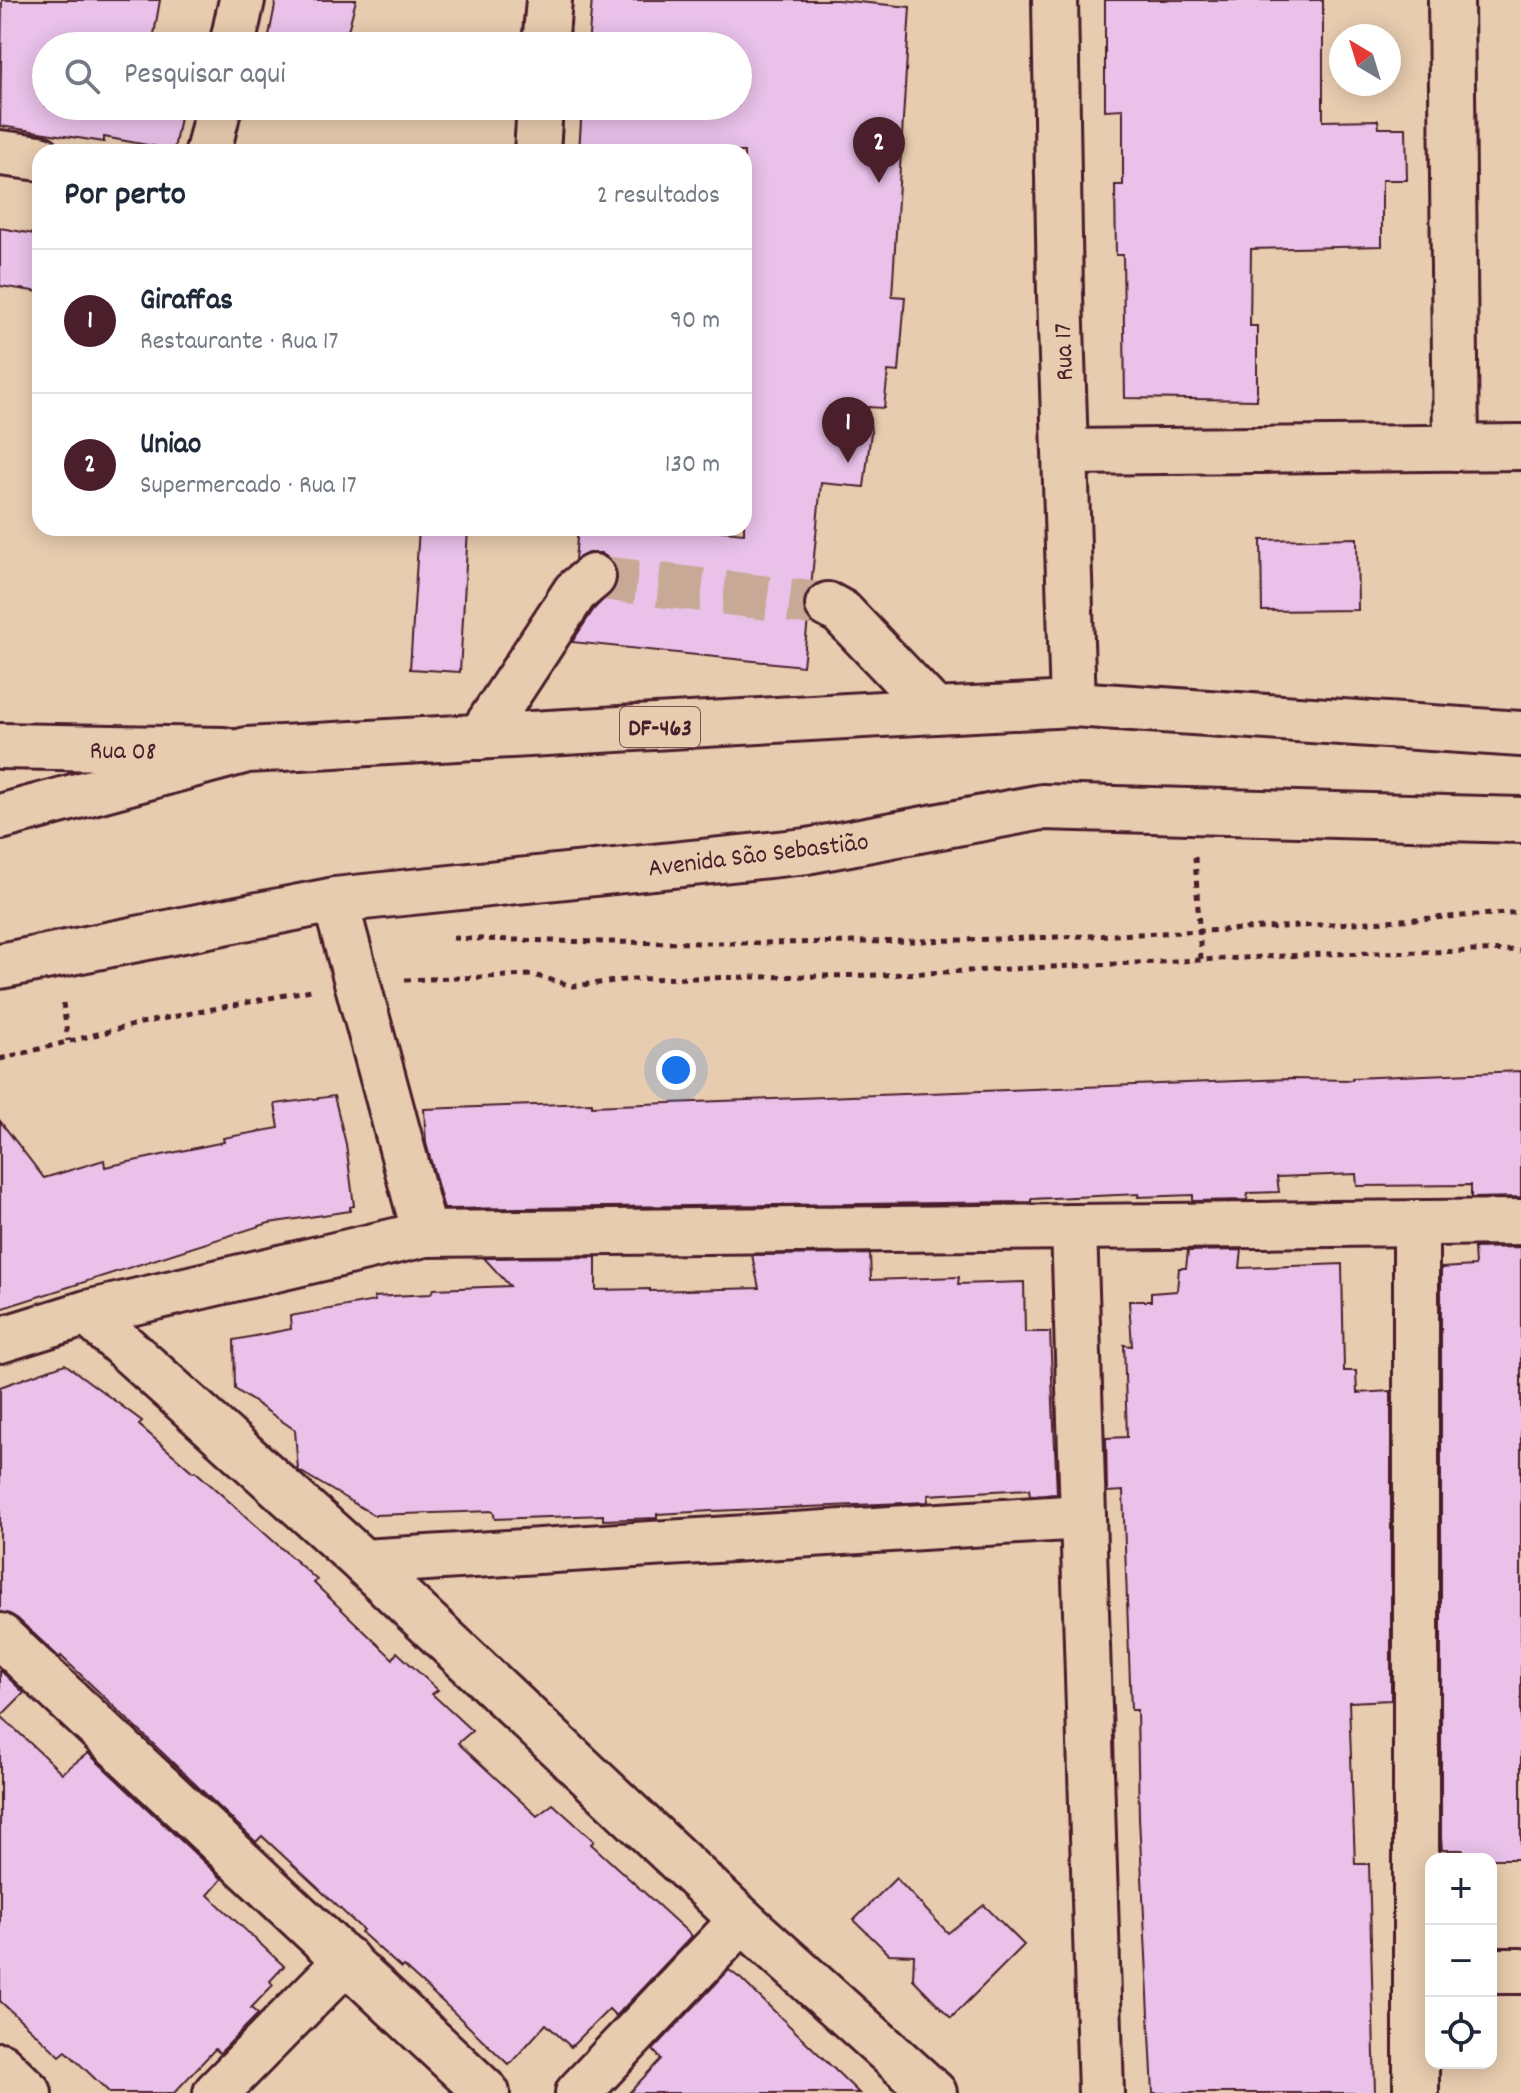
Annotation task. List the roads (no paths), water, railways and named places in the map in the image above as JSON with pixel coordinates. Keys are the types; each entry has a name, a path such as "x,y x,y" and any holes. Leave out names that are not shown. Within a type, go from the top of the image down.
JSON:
{"street":[{"path":"235,32 242,0"},
{"path":"546,32 549,0"},
{"name":"Rua 17","path":"1055,0 1060,294 1073,704"},
{"path":"1451,0 1456,448"},
{"path":"210,144 216,120"},
{"path":"538,144 539,120"},
{"path":"0,153 32,157"},
{"path":"1067,452 1521,447"},
{"path":"480,737 575,592 593,577"},
{"path":"828,605 841,612 935,711"},
{"name":"DF-463","path":"0,817 247,750 935,711 1073,704 1521,734"},
{"name":"Rua 08","path":"0,746 247,750"},
{"name":"Avenida São Sebastião","path":"0,966 335,900 807,851 1042,807 1521,820"},
{"path":"335,900 425,1234"},
{"path":"0,1340 87,1313 425,1234 1521,1222"},
{"path":"1416,1223 1424,1972 1416,2093"},
{"path":"1074,1227 1101,2093"},
{"path":"87,1313 363,1562 742,1920 934,2093"},
{"path":"363,1562 1083,1517"},
{"path":"0,1636 487,2093"},
{"path":"578,2093 742,1920"},
{"path":"216,2093 347,1960"},
{"path":"1497,1971 1521,1971"},
{"path":"0,2065 29,2093"}],"tunnel":[{"path":"593,577 828,605"}],"place":[{"name":"Uniao","path":"879,183"},
{"name":"Giraffas","path":"848,463"}]}
